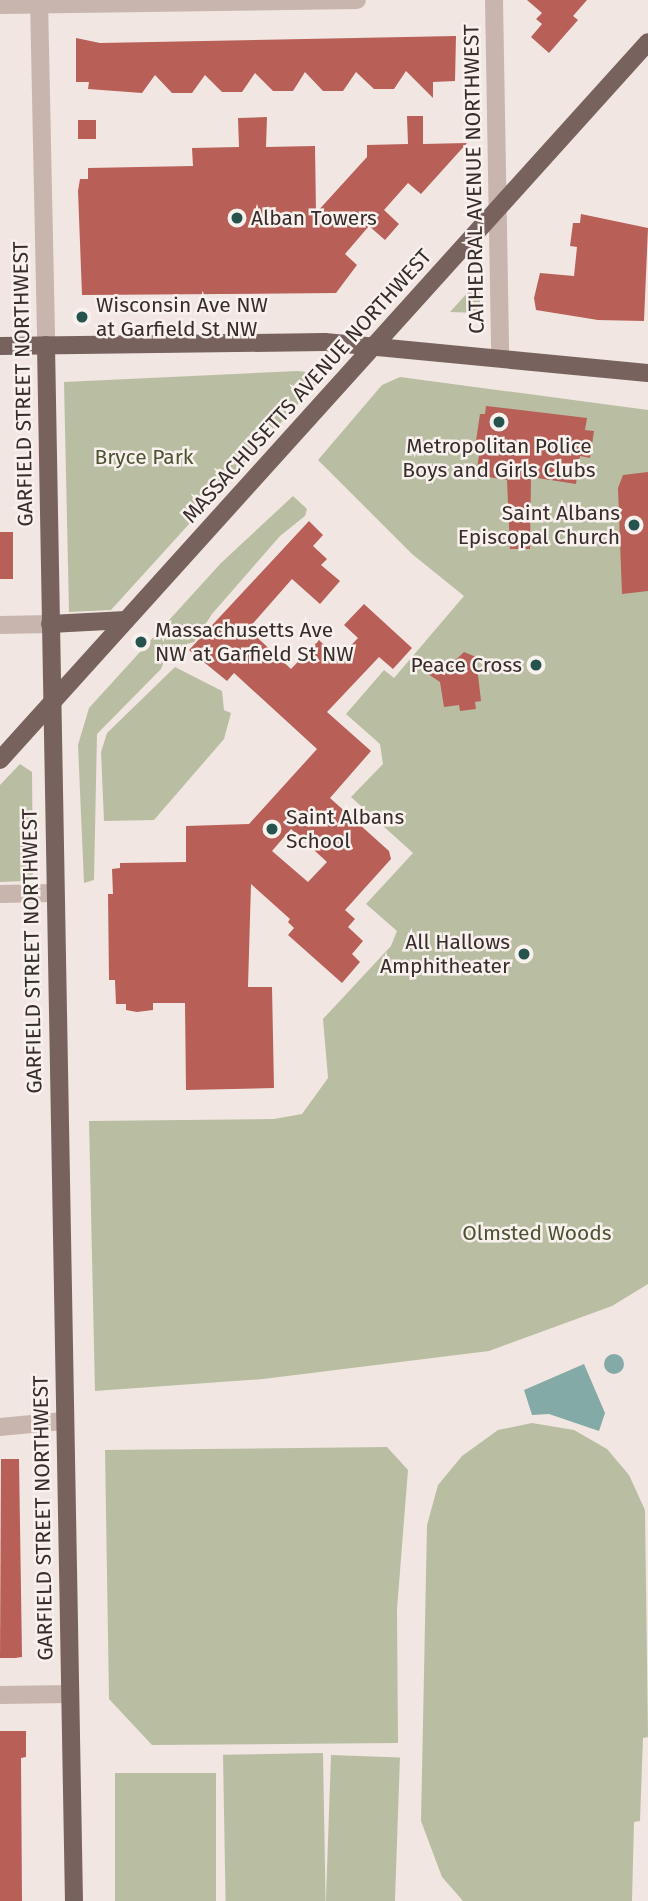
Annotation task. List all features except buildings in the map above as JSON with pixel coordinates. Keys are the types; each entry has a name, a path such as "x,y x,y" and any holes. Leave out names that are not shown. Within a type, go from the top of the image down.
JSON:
{"main road":[{"name":"MASSACHUSETTS AVENUE NORTHWEST","path":"0,760 648,42"},
{"path":"0,346 284,342 374,346 648,373"},
{"name":"GARFIELD STREET NORTHWEST","path":"46,345 63,1421 74,1901"},
{"path":"50,624 126,620"}],"street":[{"path":"0,5 39,2 357,0"},
{"name":"CATHEDRAL AVENUE NORTHWEST","path":"494,0 500,357"},
{"name":"GARFIELD STREET NORTHWEST","path":"39,2 46,345"},
{"path":"0,625 50,624"},
{"path":"0,894 54,893"},
{"path":"0,1427 63,1421"},
{"path":"0,1695 70,1693"}],"green space":[{"path":"480,279 480,313 450,312"},
{"name":"Bryce Park","path":"297,371 316,373 318,382 111,610 69,612 64,382"},
{"name":"Olmsted Woods","path":"400,377 648,410 648,1284 612,1306 489,1351 263,1379 95,1391 89,1121 274,1119 302,1114 328,1078 323,1019 391,946 397,931 366,904 413,853 351,797 383,764 380,744 346,714 384,670 394,678 464,596 412,554 318,460 382,385"},
{"path":"293,496 307,509 305,516 280,536 212,614 194,642 187,644 184,656 166,656 161,669 97,734 94,880 84,883 78,745 89,708 221,563"},
{"path":"175,667 222,691 224,710 231,713 224,739 154,820 104,821 101,752 107,733"},
{"path":"20,764 32,772 33,874 25,881 0,882 0,785"},
{"path":"532,1423 574,1430 607,1449 629,1475 645,1510 648,1737 643,1738 640,1821 634,1822 632,1901 463,1901 442,1877 421,1821 427,1525 438,1485 462,1456 498,1430"},
{"path":"387,1447 408,1470 397,1609 398,1743 152,1745 109,1699 105,1450"},
{"path":"323,1753 326,1901 226,1901 223,1755"},
{"path":"331,1755 400,1757 395,1901 326,1901"},
{"path":"115,1773 216,1773 216,1901 115,1901"}],"water":[{"path":"614,1354 621,1357 624,1364 621,1371 614,1374 607,1371 604,1364 607,1357"},
{"path":"584,1364 605,1413 599,1431 549,1414 532,1415 524,1390"}],"place":[{"name":"Alban Towers","path":"237,218"},
{"name":"Wisconsin Ave NW at Garfield St NW","path":"82,317"},
{"name":"Metropolitan Police Boys and Girls Clubs","path":"499,422"},
{"name":"Saint Albans Episcopal Church","path":"634,525"},
{"name":"Massachusetts Ave NW at Garfield St NW","path":"141,642"},
{"name":"Peace Cross","path":"536,665"},
{"name":"Saint Albans School","path":"272,829"},
{"name":"All Hallows Amphitheater","path":"524,954"}]}
